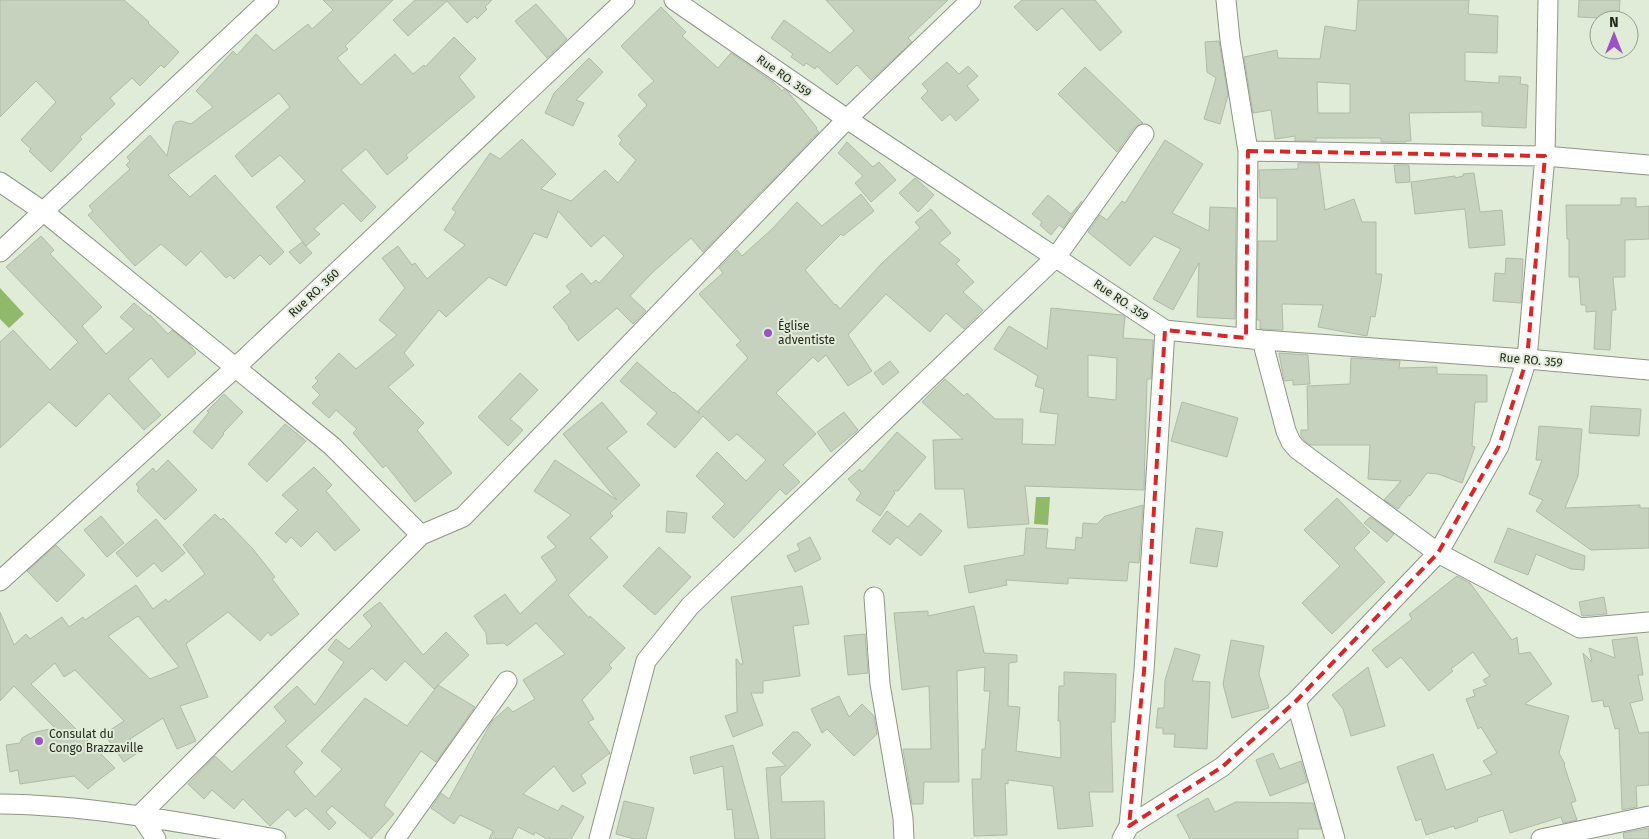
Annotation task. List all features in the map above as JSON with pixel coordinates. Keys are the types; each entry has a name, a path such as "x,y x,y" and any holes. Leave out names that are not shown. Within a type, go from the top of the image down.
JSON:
{"street":[{"path":"0,252 269,0"},
{"name":"Rue RO. 360","path":"0,582 236,366 624,0"},
{"name":"Rue RO. 359","path":"674,0 847,119 1165,330 1254,339 1649,370"},
{"path":"140,815 421,535 462,516 847,119 972,0"},
{"path":"1226,0 1230,40 1248,152 1254,339 1291,442 1297,449 1438,553 1580,628 1649,622"},
{"path":"1126,832 1222,767 1296,701 1438,553 1499,446 1527,359 1544,156 1548,0"},
{"path":"599,839 646,661 690,606 1056,257 1144,134"},
{"path":"1248,152 1544,156 1649,165"},
{"path":"0,182 44,212 236,366 332,446 421,535"},
{"path":"1126,832 1144,671 1165,330"},
{"path":"874,597 880,684 903,818 904,839"},
{"path":"395,839 507,681"},
{"path":"1296,701 1335,839"},
{"path":"0,804 64,806 140,815 276,839"},
{"path":"140,815 156,839"},
{"path":"1541,839 1649,816"}],"highlighted area":[{"path":"1248,151 1545,156 1527,359 1499,446 1438,553 1296,701 1222,767 1129,826 1144,671 1165,330 1246,338"}],"shaded area":[{"path":"0,288 24,314 9,328 0,319"},
{"path":"1036,497 1050,497 1048,525 1034,524"}],"building":[{"path":"0,0 124,0 179,52 164,68 161,65 140,86 132,78 110,98 115,104 80,137 82,139 51,172 29,151 31,149 21,140 56,102 36,81 0,117"},
{"path":"323,0 393,0 345,46 348,49 337,58 361,85 395,54 413,74 424,65 425,67 454,37 476,59 459,77 475,97 406,155 408,158 387,175 366,149 341,170 376,207 361,222 343,203 314,229 320,234 306,246 276,207 305,181 280,155 252,177 235,156 290,107 279,93 168,175 190,197 215,175 284,252 270,265 260,255 234,279 230,275 226,278 201,251 186,266 161,244 135,266 88,215 93,211 89,206 130,169 126,165 130,161 127,157 150,135 167,156 173,126 176,122 181,121 191,124 213,107 196,91 233,51 237,55 256,34 274,51 308,24 312,29 333,10"},
{"path":"415,0 492,0 485,7 487,9 477,19 475,16 467,23 447,1 408,36 393,20"},
{"path":"826,0 948,0 908,38 912,42 871,80 857,65 837,85 817,66 815,69 806,63 804,66 791,57 793,54 771,38 784,20 830,53 854,31"},
{"path":"1022,0 1095,0 1122,32 1100,51 1062,8 1037,31 1014,7"},
{"path":"1358,0 1469,0 1468,14 1498,16 1497,53 1465,52 1465,81 1499,83 1499,76 1521,77 1520,84 1528,85 1526,128 1482,126 1482,112 1409,113 1411,141 1406,142 1381,142 1381,138 1316,138 1316,141 1295,141 1295,136 1275,139 1271,110 1253,113 1244,57 1277,50 1278,58 1320,59 1325,26 1356,31","holes":["1317,82 1350,84 1350,113 1318,113"]},
{"path":"1579,0 1620,0 1619,10 1589,10 1589,18 1578,17"},
{"path":"536,4 567,39 547,58 515,21"},
{"path":"661,7 686,32 682,36 718,68 731,53 773,82 782,91 784,89 788,92 819,132 703,252 691,238 652,273 630,296 646,311 633,324 617,308 578,341 553,307 571,292 566,286 582,273 591,284 596,280 599,283 624,256 604,235 591,247 558,211 547,238 534,233 506,286 489,277 446,317 439,310 404,353 414,365 388,387 424,423 417,430 452,473 415,502 386,465 383,468 353,433 357,429 336,410 329,418 312,403 320,395 312,387 318,381 315,378 339,353 356,369 397,335 379,320 405,288 382,258 398,246 412,265 415,263 427,279 465,245 444,230 456,212 452,209 490,153 500,159 522,139 556,174 541,189 571,201 605,170 618,183 636,160 619,144 622,140 618,136 647,105 638,95 654,81 621,46"},
{"path":"1219,41 1228,95 1220,124 1204,119 1216,78 1207,72 1205,42"},
{"path":"589,58 603,72 576,100 584,103 573,126 545,113 554,93"},
{"path":"947,62 959,74 968,66 978,76 967,86 979,100 956,121 950,114 942,121 921,98 928,91 922,84"},
{"path":"1085,67 1143,123 1135,127 1117,152 1058,94"},
{"path":"1165,140 1203,164 1172,213 1209,231 1210,207 1236,208 1235,319 1197,317 1199,263 1173,310 1153,299 1181,249 1154,236 1130,266 1088,232 1100,215 1107,220 1122,201 1125,203"},
{"path":"847,142 873,167 879,162 896,180 871,202 855,183 863,176 838,153"},
{"path":"1298,163 1319,163 1325,210 1354,199 1362,222 1376,222 1376,274 1382,274 1375,317 1371,316 1367,336 1318,327 1323,305 1282,304 1283,330 1260,329 1260,320 1257,320 1258,241 1277,241 1277,198 1260,198 1259,170 1298,169"},
{"path":"1394,165 1409,165 1410,182 1396,183"},
{"path":"1474,173 1480,212 1502,210 1505,245 1469,248 1465,209 1415,214 1411,182 1455,176 1455,178 1463,176 1463,174"},
{"path":"915,178 934,195 918,212 899,193"},
{"path":"861,194 874,211 843,236 841,234 805,270 835,305 840,309 882,263 920,228 915,222 931,209 951,233 939,243 960,260 956,264 974,282 963,292 983,310 964,329 946,313 930,332 886,294 848,335 872,371 848,386 826,355 818,362 813,357 776,393 816,434 783,465 800,482 786,495 780,489 734,538 712,517 725,504 696,476 717,452 746,481 766,460 737,434 729,441 703,416 675,448 647,424 657,413 620,381 637,362 700,414 698,411 748,358 736,345 741,341 699,294 723,273 719,268 737,250 742,256 772,229 797,202 822,226"},
{"path":"1048,195 1071,214 1082,201 1063,228 1059,225 1051,235 1040,225 1042,222 1032,214"},
{"path":"1621,198 1636,198 1636,207 1649,206 1649,239 1625,240 1625,277 1613,277 1616,310 1612,310 1610,350 1594,349 1596,311 1586,312 1586,305 1581,305 1579,277 1569,277 1569,239 1567,239 1566,205 1621,205"},
{"path":"41,236 54,250 50,254 102,307 82,326 106,354 134,329 120,317 134,303 150,315 168,334 172,330 189,344 196,353 168,378 151,358 128,379 161,415 144,430 109,393 76,427 49,402 0,448 0,342 13,330 50,370 78,342 6,267"},
{"path":"302,242 312,253 300,264 289,252"},
{"path":"1506,258 1523,259 1521,303 1493,301 1495,273 1505,274"},
{"path":"1051,308 1122,315 1125,317 1123,338 1153,340 1151,379 1147,379 1144,490 1025,486 1029,524 968,528 964,489 935,489 933,440 963,439 922,402 945,379 964,396 967,393 995,419 1023,419 1022,444 1055,445 1058,414 1040,412 1044,389 1035,386 1038,376 994,349 1009,326 1047,349","holes":["1088,355 1117,358 1116,400 1088,397"]},
{"path":"1279,353 1308,355 1310,384 1293,385 1293,380 1284,381"},
{"path":"1351,358 1400,361 1399,368 1437,367 1437,374 1487,375 1487,402 1475,402 1472,446 1475,447 1462,483 1438,474 1427,473 1398,509 1384,500 1401,481 1368,479 1370,445 1310,445 1305,441 1301,436 1301,430 1308,430 1307,386 1350,384"},
{"path":"890,361 899,372 883,385 874,373"},
{"path":"520,373 538,390 510,419 523,430 508,446 478,417"},
{"path":"224,394 243,412 223,433 212,449 193,432 209,412 207,411"},
{"path":"602,402 627,432 607,448 640,485 610,513 613,516 590,538 608,557 568,595 589,618 590,616 625,648 609,665 612,668 582,700 594,719 588,722 610,753 581,775 586,783 573,792 554,766 523,794 558,811 562,805 584,817 571,839 547,839 535,832 534,835 518,827 512,839 489,839 493,831 460,815 454,824 431,808 441,793 449,799 492,721 508,707 513,712 535,699 523,680 565,654 536,623 507,646 504,643 487,644 486,633 474,616 505,594 520,614 557,580 541,557 556,547 547,537 571,515 534,491 555,460 617,500 563,434"},
{"path":"1182,402 1238,418 1227,457 1171,441"},
{"path":"1591,406 1641,409 1639,436 1589,433"},
{"path":"844,412 858,430 831,452 817,432"},
{"path":"285,424 306,441 267,482 248,464"},
{"path":"1539,426 1582,429 1578,476 1565,508 1640,505 1640,508 1649,508 1649,548 1591,550 1536,511 1543,500 1529,494 1542,460 1536,460"},
{"path":"897,432 926,457 898,491 893,491 895,493 880,516 856,500 861,493 848,479 860,469 862,472"},
{"path":"168,460 197,490 165,520 137,491 139,488 136,484 153,468 156,472"},
{"path":"314,467 332,485 326,491 360,530 335,551 317,531 301,547 291,537 286,543 275,533 298,510 282,495"},
{"path":"1337,498 1370,532 1354,548 1385,582 1332,634 1302,603 1340,566 1304,530"},
{"path":"1143,505 1139,563 1129,562 1127,581 1068,578 1068,584 1006,580 1007,585 969,593 964,566 1024,555 1026,528 1048,529 1046,548 1075,550 1076,537 1082,538 1083,523 1097,524 1105,516"},
{"path":"667,511 687,513 685,533 666,532"},
{"path":"887,511 908,527 920,513 942,531 921,556 897,537 890,545 872,531"},
{"path":"215,514 221,520 223,518 253,549 275,577 272,579 299,614 271,636 268,632 260,641 228,612 186,644 208,697 180,706 196,741 177,749 163,718 130,739 139,752 124,762 104,734 124,721 75,670 64,677 55,663 31,684 115,768 88,789 74,776 20,784 18,770 10,772 6,745 20,743 22,738 31,733 55,728 14,686 0,701 0,612 14,645 26,634 30,639 62,617 69,627 83,617 85,620 136,585 153,609 166,599 168,602 205,574 183,545","holes":["138,616 179,667 150,679 108,636"]},
{"path":"101,516 124,543 107,557 84,530"},
{"path":"1370,517 1394,534 1387,542 1364,523"},
{"path":"156,519 185,553 162,572 154,563 137,577 116,553"},
{"path":"1196,528 1223,532 1217,567 1190,563"},
{"path":"1508,528 1585,556 1584,570 1571,569 1536,554 1528,575 1494,562"},
{"path":"810,537 821,559 795,572 787,556 800,550 797,544"},
{"path":"56,545 85,575 57,602 27,571"},
{"path":"659,547 691,577 655,615 623,586"},
{"path":"1457,576 1470,583 1512,640 1517,637 1519,654 1530,652 1552,684 1525,704 1569,716 1559,753 1565,764 1576,801 1571,803 1577,820 1563,823 1561,817 1510,833 1503,810 1477,818 1478,821 1455,829 1454,826 1426,835 1421,819 1416,821 1397,767 1433,754 1446,790 1492,774 1483,761 1497,753 1481,727 1478,729 1466,699 1475,696 1473,690 1487,685 1483,680 1490,676 1473,652 1451,669 1453,671 1429,691 1401,657 1387,668 1372,650 1412,619 1409,614"},
{"path":"802,586 809,624 793,626 800,676 763,681 763,693 751,693 763,725 733,737 725,716 737,712 736,659 740,664 743,664 731,597"},
{"path":"1604,597 1607,614 1582,616 1579,602"},
{"path":"380,602 423,655 446,632 469,655 438,685 475,707 436,762 421,751 384,805 394,814 371,839 332,806 326,812 336,823 329,830 306,808 295,817 288,809 270,826 243,799 234,809 212,790 204,799 188,784 215,756 232,772 286,721 274,707 297,686 315,705 344,662 328,650 336,639 349,649 372,626 363,615","holes":["405,661 434,689 438,685 407,726 365,698 321,751 342,769 315,797 294,772 303,763 286,746 372,668 386,681"]},
{"path":"974,606 984,653 1017,655 1017,662 1009,663 1008,706 1020,707 1016,751 1061,758 1060,721 1058,721 1059,686 1064,686 1064,672 1116,674 1115,722 1111,722 1113,792 1089,792 1093,826 1058,829 1053,786 1008,780 1008,784 1005,783 1007,835 974,836 972,779 981,779 982,749 985,749 990,691 984,691 985,667 957,671 959,782 924,782 923,804 912,804 903,749 931,749 929,686 902,690 894,613 928,611 928,616"},
{"path":"865,634 868,673 848,675 844,636"},
{"path":"1637,637 1643,675 1638,675 1643,700 1630,703 1639,733 1649,732 1649,785 1636,786 1637,807 1622,810 1619,728 1615,729 1609,706 1604,707 1603,700 1592,702 1583,653 1592,662 1589,648 1615,658 1612,640"},
{"path":"1231,640 1264,646 1259,674 1269,708 1232,718 1223,684"},
{"path":"1175,648 1200,655 1192,681 1210,682 1207,749 1174,747 1175,734 1163,734 1163,728 1156,728 1158,708 1164,708 1165,680"},
{"path":"1368,667 1385,726 1351,736 1343,709 1332,695"},
{"path":"839,696 849,717 862,704 874,716 877,734 854,756 827,729 822,733 811,709"},
{"path":"793,732 798,732 811,745 780,777 782,802 824,801 825,839 771,839 766,768 786,766 772,753"},
{"path":"733,745 759,839 735,839 732,809 727,810 723,766 694,774 690,757"},
{"path":"1273,753 1280,769 1301,761 1307,782 1270,796 1256,760"},
{"path":"1208,798 1215,812 1236,802 1313,803 1321,829 1298,829 1298,839 1190,839 1177,815"},
{"path":"624,801 654,808 646,839 634,839 616,834"},
{"path":"1649,828 1649,839 1624,839 1623,833"}],"place":[{"name":"Église adventiste","path":"768,333"},
{"name":"Consulat du Congo Brazzaville","path":"39,741"}]}
